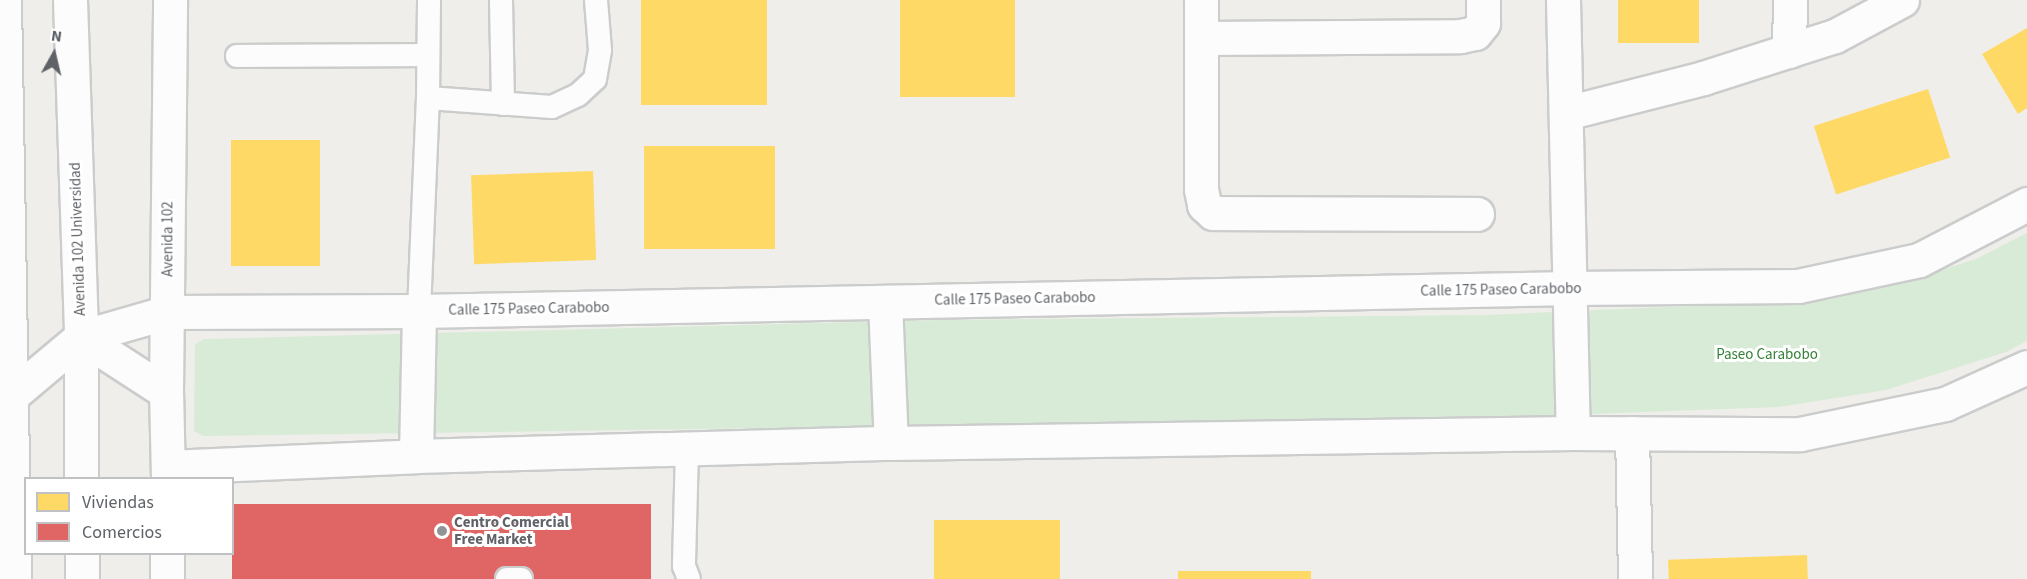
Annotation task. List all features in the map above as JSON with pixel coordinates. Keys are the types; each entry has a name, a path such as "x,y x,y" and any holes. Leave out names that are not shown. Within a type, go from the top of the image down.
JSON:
{"street":[{"path":"4,0 6,403 14,579"},
{"name":"Avenida 102 Universidad","path":"70,0 81,337 81,477"},
{"name":"Avenida 102","path":"168,473 166,392 170,0"},
{"path":"1201,0 1201,189 1204,205 1213,213 1478,214"},
{"path":"1201,38 1460,36 1475,33 1483,23 1483,0"},
{"path":"1563,0 1573,433"},
{"path":"1789,51 1790,0"},
{"path":"1566,113 1703,78 1835,36 1902,0"},
{"name":"Calle 175 Paseo Carabobo","path":"6,403 81,337 168,312 419,311 1571,288 1798,286 1919,260 2027,204"},
{"path":"885,302 891,443"},
{"path":"416,456 419,311"},
{"path":"81,337 166,392"},
{"path":"168,473 416,456 891,443 1573,433 1800,434 1945,404 2027,367"},
{"path":"1632,433 1635,579"},
{"path":"82,555 82,579"},
{"path":"167,555 167,579"}],"lane":[{"path":"419,311 428,98 429,0"},
{"path":"501,0 503,104"},
{"path":"428,98 552,107 578,95 596,79 600,50 596,0"},
{"path":"237,56 427,55"},
{"path":"687,449 684,566 689,579"},
{"path":"507,579 521,579"}],"green space":[{"name":"Paseo Carabobo","path":"2027,233 2027,341 2006,352 1886,390 1779,407 1483,418 203,436 194,431 195,344 204,339 940,320 1486,315 1828,300 1904,282 1976,259"}],"building: Viviendas":[{"path":"641,0 767,0 767,105 641,105"},
{"path":"900,0 1015,0 1015,97 900,97"},
{"path":"1618,0 1699,0 1699,43 1618,43"},
{"path":"2027,28 2027,108 2018,114 1982,54"},
{"path":"1928,89 1950,157 1836,195 1814,126"},
{"path":"231,140 320,140 320,266 231,266"},
{"path":"644,146 775,146 775,249 644,249"},
{"path":"593,171 596,260 474,264 471,175"},
{"path":"934,520 1060,520 1060,579 934,579"},
{"path":"1807,555 1808,579 1669,579 1668,560"},
{"path":"1178,571 1311,571 1311,579 1178,579"}],"building: Comercios":[{"name":"Centro Comercial Free Market","path":"234,504 651,504 651,579 232,579"}],"place":[{"name":"Centro Comercial Free Market","path":"442,531"}]}
